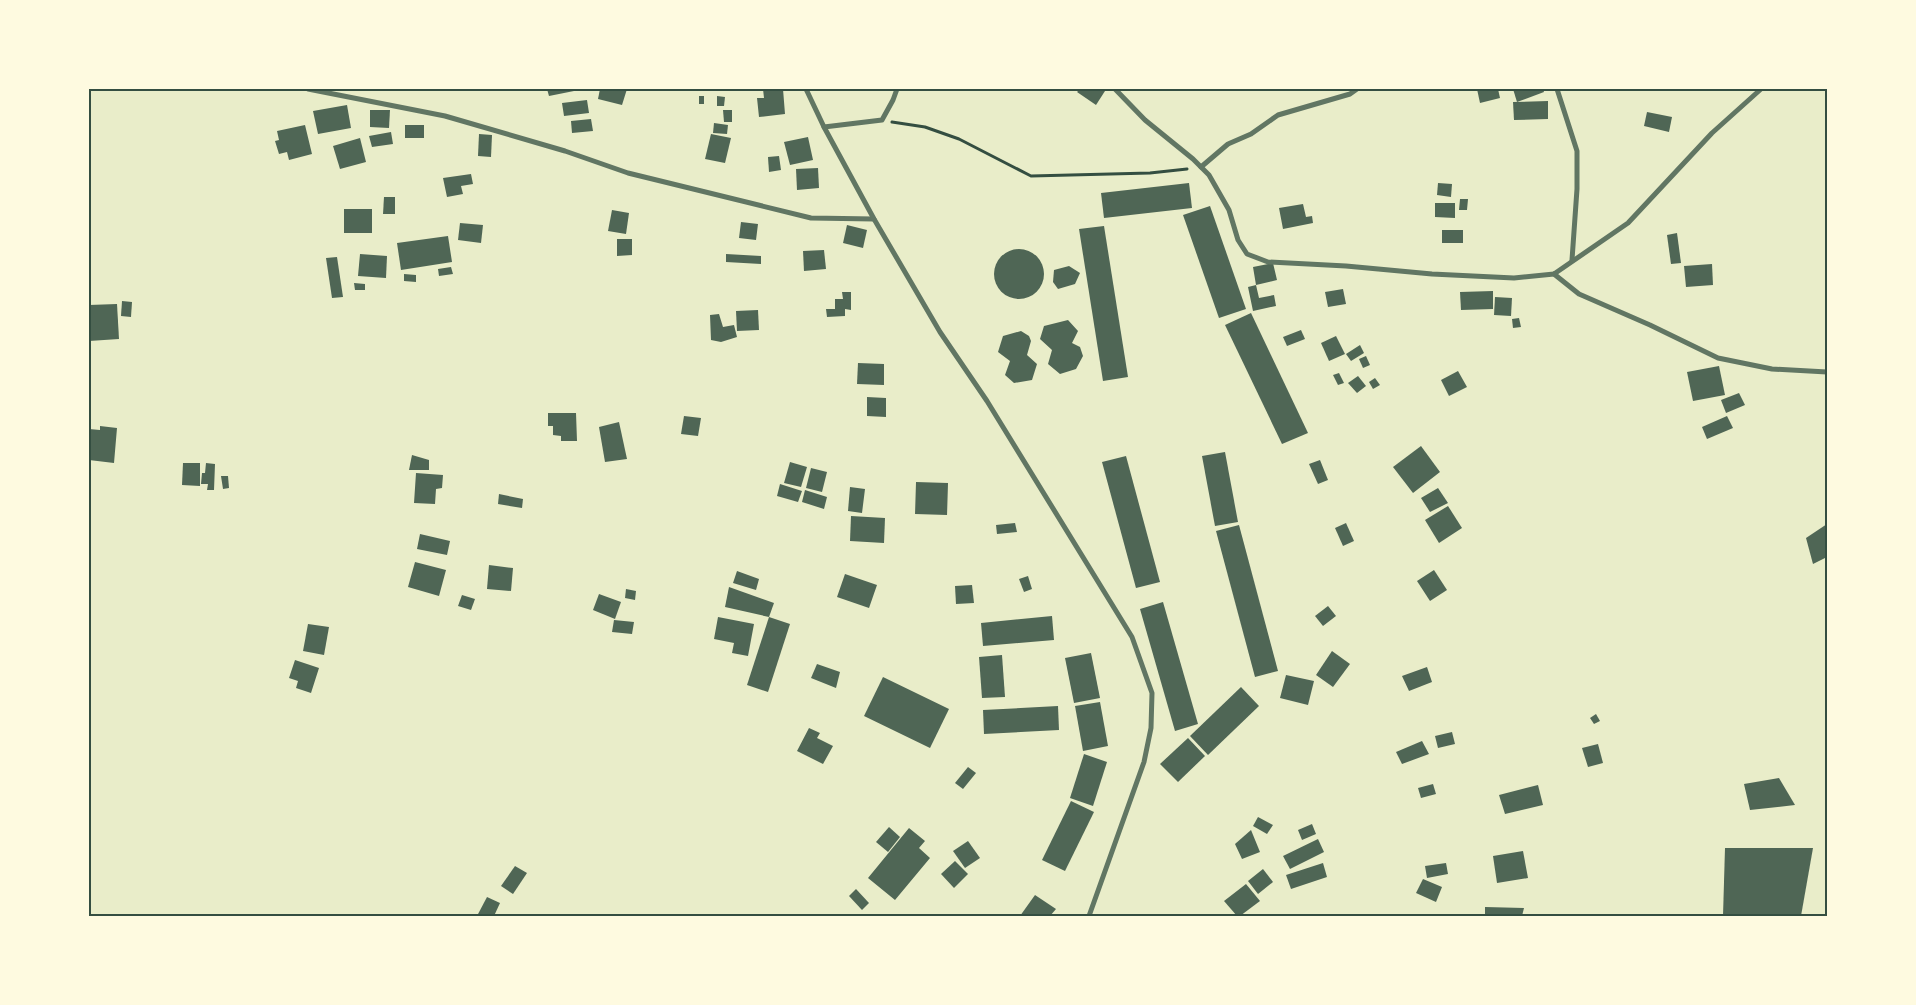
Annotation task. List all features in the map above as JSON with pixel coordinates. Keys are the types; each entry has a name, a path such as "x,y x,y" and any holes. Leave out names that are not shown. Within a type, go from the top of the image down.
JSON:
{"street":[{"path":"308,89 446,116 565,151 628,173 811,218 874,220"},
{"path":"806,89 874,220 940,332 987,401 1132,637 1152,693 1151,728 1144,762 1089,916"},
{"path":"824,126 882,120 894,100 897,89"},
{"path":"1115,89 1145,120 1209,175 1229,210 1238,240 1247,254 1268,262 1514,278 1554,274 1628,223 1705,140 1761,89"},
{"path":"1201,168 1228,144 1251,134 1278,115 1350,94 1356,89"},
{"path":"1558,89 1576,151 1577,189 1572,260"},
{"path":"1554,274 1580,294 1718,358 1772,369 1827,372"}],"path":[{"path":"882,120 925,127 959,139 1031,176 1150,173 1201,168"}],"building":[{"path":"547,89 579,89 579,90 549,96"},
{"path":"600,89 627,89 622,105 598,99"},
{"path":"763,89 783,89 785,114 759,117 757,98 764,98"},
{"path":"1080,89 1102,89 1105,91 1096,105 1077,92"},
{"path":"1477,89 1498,89 1500,98 1480,103"},
{"path":"1513,89 1543,89 1544,92 1517,102"},
{"path":"699,96 704,96 704,104 699,104"},
{"path":"717,96 725,97 724,106 717,106"},
{"path":"587,100 589,113 564,116 562,103"},
{"path":"1548,101 1548,119 1514,120 1513,102"},
{"path":"347,105 351,128 318,134 313,111"},
{"path":"370,110 390,110 389,128 370,127"},
{"path":"723,110 732,110 732,122 724,122"},
{"path":"1647,112 1672,117 1669,132 1644,126"},
{"path":"591,119 593,131 572,133 571,121"},
{"path":"714,123 728,125 727,134 713,133"},
{"path":"305,125 312,154 289,160 287,152 279,154 275,141 279,140 277,131"},
{"path":"405,125 424,125 424,138 405,138"},
{"path":"391,132 393,144 372,147 369,136"},
{"path":"479,134 492,135 491,157 478,156"},
{"path":"711,134 731,138 725,163 705,159"},
{"path":"808,137 813,160 790,165 784,142"},
{"path":"360,138 366,162 340,169 333,146"},
{"path":"779,156 781,170 769,172 768,157"},
{"path":"818,168 819,188 797,190 796,169"},
{"path":"471,174 473,184 461,186 463,194 447,197 443,178"},
{"path":"1189,183 1192,208 1104,218 1101,193"},
{"path":"1438,183 1452,184 1451,197 1437,195"},
{"path":"384,197 395,197 395,214 383,214"},
{"path":"1460,199 1468,199 1467,210 1459,210"},
{"path":"1435,203 1455,203 1455,218 1435,217"},
{"path":"1303,204 1306,217 1312,216 1313,223 1283,229 1279,208"},
{"path":"1210,206 1246,309 1219,318 1183,215"},
{"path":"344,209 372,209 372,233 344,233"},
{"path":"612,210 629,213 626,234 608,231"},
{"path":"741,222 758,224 756,240 739,238"},
{"path":"460,223 483,225 481,243 458,240"},
{"path":"847,225 867,230 863,248 843,243"},
{"path":"1104,226 1128,377 1103,381 1079,229"},
{"path":"1442,230 1463,230 1463,243 1442,243"},
{"path":"1677,233 1681,263 1671,264 1667,235"},
{"path":"448,236 452,262 401,270 397,243"},
{"path":"617,239 632,239 632,255 617,256"},
{"path":"1014,249 1024,249 1037,256 1044,269 1044,279 1037,292 1024,299 1014,299 1005,295 998,288 994,279 994,269 998,260 1005,253"},
{"path":"824,250 826,269 804,271 803,251"},
{"path":"360,254 387,256 386,278 358,276"},
{"path":"726,254 761,256 761,264 726,262"},
{"path":"337,257 343,297 332,298 326,258"},
{"path":"1273,263 1277,280 1256,285 1253,267"},
{"path":"1712,264 1713,285 1686,287 1684,266"},
{"path":"1069,266 1080,273 1075,284 1058,289 1053,282 1054,270"},
{"path":"451,267 453,274 439,276 438,269"},
{"path":"404,274 416,275 416,282 404,281"},
{"path":"354,283 365,284 365,290 355,290"},
{"path":"1256,285 1259,298 1274,295 1276,306 1253,311 1248,287"},
{"path":"1343,289 1346,304 1328,307 1325,292"},
{"path":"1493,291 1493,309 1461,310 1460,292"},
{"path":"842,292 851,292 851,310 845,309 845,316 827,317 826,309 835,309 835,299 843,299"},
{"path":"1495,297 1512,298 1511,316 1494,315"},
{"path":"122,301 132,302 131,317 121,316"},
{"path":"117,304 119,339 89,341 89,305"},
{"path":"758,310 759,330 737,331 736,311"},
{"path":"1251,313 1308,433 1282,444 1225,325"},
{"path":"719,314 723,327 734,325 737,337 721,342 711,340 710,315"},
{"path":"1519,318 1521,327 1513,328 1512,319"},
{"path":"1068,320 1078,331 1072,343 1080,347 1083,356 1076,369 1060,374 1048,364 1052,350 1040,339 1044,326"},
{"path":"1301,330 1305,339 1287,346 1283,337"},
{"path":"1021,331 1029,336 1031,341 1027,355 1037,364 1032,380 1014,383 1005,375 1010,361 998,352 1003,336"},
{"path":"1336,336 1345,354 1329,361 1321,343"},
{"path":"1360,345 1364,353 1351,361 1346,354"},
{"path":"1366,356 1370,365 1363,368 1359,359"},
{"path":"858,363 884,364 884,385 857,384"},
{"path":"1719,366 1725,395 1693,401 1687,372"},
{"path":"1458,371 1467,387 1449,396 1441,380"},
{"path":"1339,373 1344,383 1338,385 1333,375"},
{"path":"1358,376 1366,386 1357,393 1348,383"},
{"path":"1375,378 1380,385 1373,389 1369,382"},
{"path":"1739,393 1745,405 1726,413 1721,400"},
{"path":"867,397 886,398 886,417 867,416"},
{"path":"548,413 576,413 577,441 561,441 561,436 553,435 553,426 548,426"},
{"path":"684,416 701,418 698,436 681,434"},
{"path":"1727,416 1733,428 1707,439 1702,427"},
{"path":"619,422 627,459 605,462 599,427"},
{"path":"100,426 117,428 114,463 89,460 89,429 100,430"},
{"path":"1421,446 1440,472 1413,493 1393,467"},
{"path":"1225,452 1238,522 1215,526 1202,456"},
{"path":"412,455 429,460 429,470 409,470"},
{"path":"1126,456 1160,582 1136,588 1102,462"},
{"path":"1320,460 1328,480 1318,484 1309,464"},
{"path":"790,462 807,467 801,487 784,483"},
{"path":"183,463 200,463 200,486 182,485"},
{"path":"206,463 215,464 214,490 207,490 208,484 201,484 202,473 205,473"},
{"path":"811,468 827,472 822,492 806,488"},
{"path":"416,473 443,475 442,488 436,489 435,504 414,503"},
{"path":"221,476 228,476 229,488 223,489"},
{"path":"916,482 948,483 947,515 915,514"},
{"path":"780,484 802,491 798,502 777,496"},
{"path":"850,487 865,489 862,513 848,511"},
{"path":"1438,488 1448,503 1430,512 1421,498"},
{"path":"805,490 827,497 824,509 802,502"},
{"path":"499,494 523,499 522,508 498,504"},
{"path":"1448,506 1462,528 1439,543 1425,520"},
{"path":"851,516 885,518 884,543 850,541"},
{"path":"1015,523 1017,532 997,534 996,525"},
{"path":"1346,523 1354,541 1343,546 1335,528"},
{"path":"1827,524 1827,557 1813,564 1806,538"},
{"path":"1239,525 1278,671 1255,677 1216,531"},
{"path":"420,534 450,541 447,555 417,549"},
{"path":"415,562 446,570 439,596 408,587"},
{"path":"489,565 513,568 511,591 487,589"},
{"path":"1434,570 1447,590 1430,601 1417,581"},
{"path":"737,571 759,579 756,590 733,583"},
{"path":"845,574 877,585 869,608 837,597"},
{"path":"1028,576 1032,589 1024,592 1019,579"},
{"path":"972,585 974,603 956,604 955,586"},
{"path":"729,587 774,603 769,617 725,607"},
{"path":"626,589 636,591 635,600 625,598"},
{"path":"599,594 621,602 615,619 593,610"},
{"path":"462,595 475,599 471,610 458,606"},
{"path":"1163,602 1198,724 1175,731 1140,609"},
{"path":"1328,606 1336,616 1323,626 1315,616"},
{"path":"1052,616 1054,640 983,646 981,623"},
{"path":"718,617 754,624 748,656 732,653 734,643 714,639"},
{"path":"769,617 790,624 768,692 747,685"},
{"path":"614,620 634,622 632,634 612,632"},
{"path":"308,624 329,627 324,655 303,651"},
{"path":"1332,651 1350,664 1333,687 1316,675"},
{"path":"1091,653 1100,698 1074,703 1065,658"},
{"path":"1002,655 1005,697 982,698 979,657"},
{"path":"295,660 319,668 311,693 296,688 298,681 289,678"},
{"path":"817,664 840,672 836,688 811,678"},
{"path":"1427,667 1432,682 1409,691 1402,676"},
{"path":"1286,675 1314,681 1308,705 1280,698"},
{"path":"883,677 949,709 930,748 864,716"},
{"path":"1241,687 1259,706 1208,755 1190,736"},
{"path":"1100,702 1108,746 1083,751 1075,706"},
{"path":"1058,706 1059,730 984,734 983,710"},
{"path":"1596,714 1600,721 1594,724 1590,718"},
{"path":"809,728 820,733 817,738 833,746 823,764 797,751"},
{"path":"1452,732 1455,744 1438,748 1435,736"},
{"path":"1188,738 1205,756 1178,782 1160,764"},
{"path":"1422,741 1429,754 1402,764 1396,752"},
{"path":"1598,744 1603,763 1588,767 1582,748"},
{"path":"1084,754 1107,762 1093,806 1070,798"},
{"path":"968,767 976,773 963,789 955,783"},
{"path":"1779,778 1795,805 1750,810 1744,784"},
{"path":"1433,784 1436,794 1421,798 1418,788"},
{"path":"1538,785 1543,805 1505,814 1499,795"},
{"path":"1071,801 1094,812 1065,871 1042,860"},
{"path":"1258,817 1273,825 1267,834 1253,826"},
{"path":"1312,824 1316,834 1302,840 1298,830"},
{"path":"889,827 900,837 888,852 876,842"},
{"path":"909,828 925,841 919,848 930,858 895,900 868,878"},
{"path":"1251,830 1260,852 1242,859 1235,844"},
{"path":"1318,839 1324,852 1290,869 1283,856"},
{"path":"968,841 980,858 965,868 953,851"},
{"path":"1725,848 1813,848 1801,916 1723,916"},
{"path":"1523,851 1528,878 1497,883 1493,856"},
{"path":"955,861 968,874 954,888 941,874"},
{"path":"1323,863 1327,877 1291,889 1286,875"},
{"path":"1446,863 1448,874 1427,878 1425,866"},
{"path":"515,866 527,873 513,894 501,886"},
{"path":"1263,869 1273,882 1258,894 1248,881"},
{"path":"1423,879 1442,887 1436,902 1416,893"},
{"path":"1246,884 1260,901 1240,916 1237,916 1224,901"},
{"path":"856,889 869,903 862,910 849,896"},
{"path":"1035,895 1056,909 1050,916 1020,916"},
{"path":"487,897 500,903 494,916 477,916"},
{"path":"1485,907 1524,908 1522,916 1485,916"}]}
